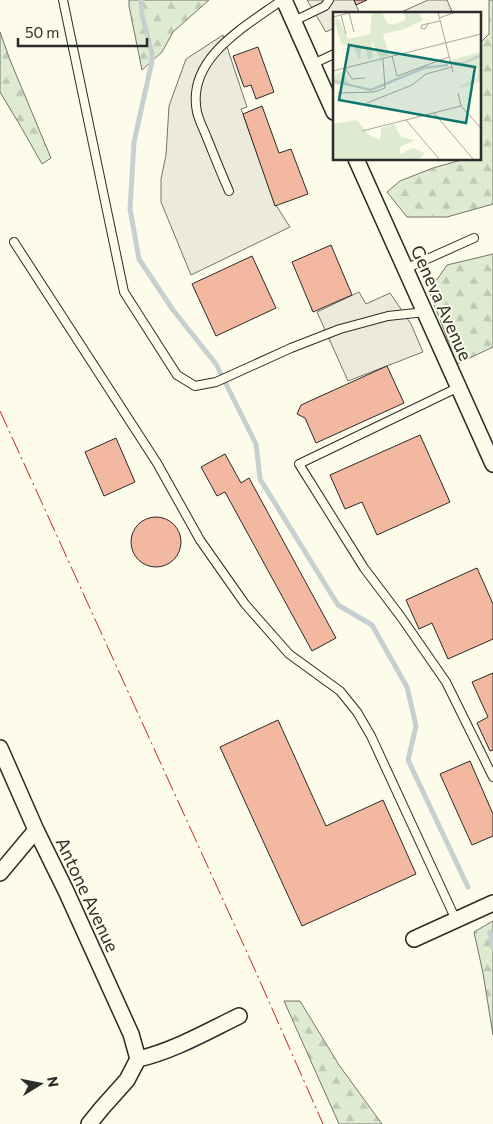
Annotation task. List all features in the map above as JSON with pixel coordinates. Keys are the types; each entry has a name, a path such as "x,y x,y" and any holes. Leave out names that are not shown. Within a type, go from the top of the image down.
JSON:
{"street":[{"path":"283,0 333,110"},
{"name":"Geneva Avenue","path":"356,160 493,464"},
{"name":"Antone Avenue","path":"0,748 127,1025 138,1058"},
{"path":"0,873 36,830"},
{"path":"414,939 493,903"},
{"path":"89,1124 127,1080 138,1058 171,1048 239,1016"}],"lane":[{"path":"63,0 124,292 177,375 195,386 216,382 291,348 340,329 388,316 425,312"},
{"path":"229,191 198,115 195,100 199,80 214,53 227,40 283,0"},
{"path":"294,21 325,6 329,0"},
{"path":"313,64 333,54"},
{"path":"405,269 474,238"},
{"path":"14,242 157,462 200,540 245,604 290,654 340,691 357,712 371,736 456,920"},
{"path":"459,387 299,464 364,568 446,682 493,777"}],"green space":[{"path":"129,0 209,0 173,32 162,52 142,70"},
{"path":"489,0 493,0 493,204 447,217 407,217 387,192 400,181 433,168 461,160 480,160 480,43 489,34"},
{"path":"0,32 51,158 42,164 0,92"},
{"path":"493,254 493,347 457,364 429,291 447,265"},
{"path":"493,921 493,1035 474,932"},
{"path":"284,1001 300,1001 339,1065 382,1124 339,1124"}],"shaded area":[{"path":"307,0 354,0 359,12 333,12 333,28 326,32"},
{"path":"428,0 447,0 452,12 401,12"},
{"path":"223,35 247,107 241,109 274,202 290,227 191,275 161,202 161,179 166,155 169,106 186,59"},
{"path":"359,292 366,304 390,293 411,324 423,352 348,381 317,312"}],"building":[{"path":"354,0 367,0 356,5"},
{"path":"258,47 274,92 256,99 251,85 244,87 233,56"},
{"path":"262,106 279,153 291,149 308,194 275,206 243,114"},
{"path":"331,245 352,295 313,312 292,262"},
{"path":"252,256 276,308 216,336 192,284"},
{"path":"387,366 404,403 316,443 305,418 297,414 301,405"},
{"path":"420,435 450,502 377,535 362,502 345,509 330,475"},
{"path":"116,438 135,482 104,496 85,452"},
{"path":"225,454 241,483 249,478 336,638 312,651 225,492 217,496 201,467"},
{"path":"156,517 165,519 176,528 181,542 179,551 170,562 156,567 147,565 136,556 131,542 133,533 142,522"},
{"path":"477,568 493,604 493,639 448,659 432,623 419,629 406,600"},
{"path":"493,673 493,750 490,751 477,723 488,717 472,682"},
{"path":"278,720 326,826 383,800 416,874 302,926 220,747"},
{"path":"470,761 493,814 493,836 472,845 440,774"}],"waterway":[{"path":"141,0 142,14 152,61 134,142 130,209 139,259 173,310 216,364 256,444 260,479 338,605 372,625 407,687 416,726 408,760 468,887"},
{"path":"490,932 493,948"}],"power":[{"path":"0,411 255,970 323,1124"}]}
